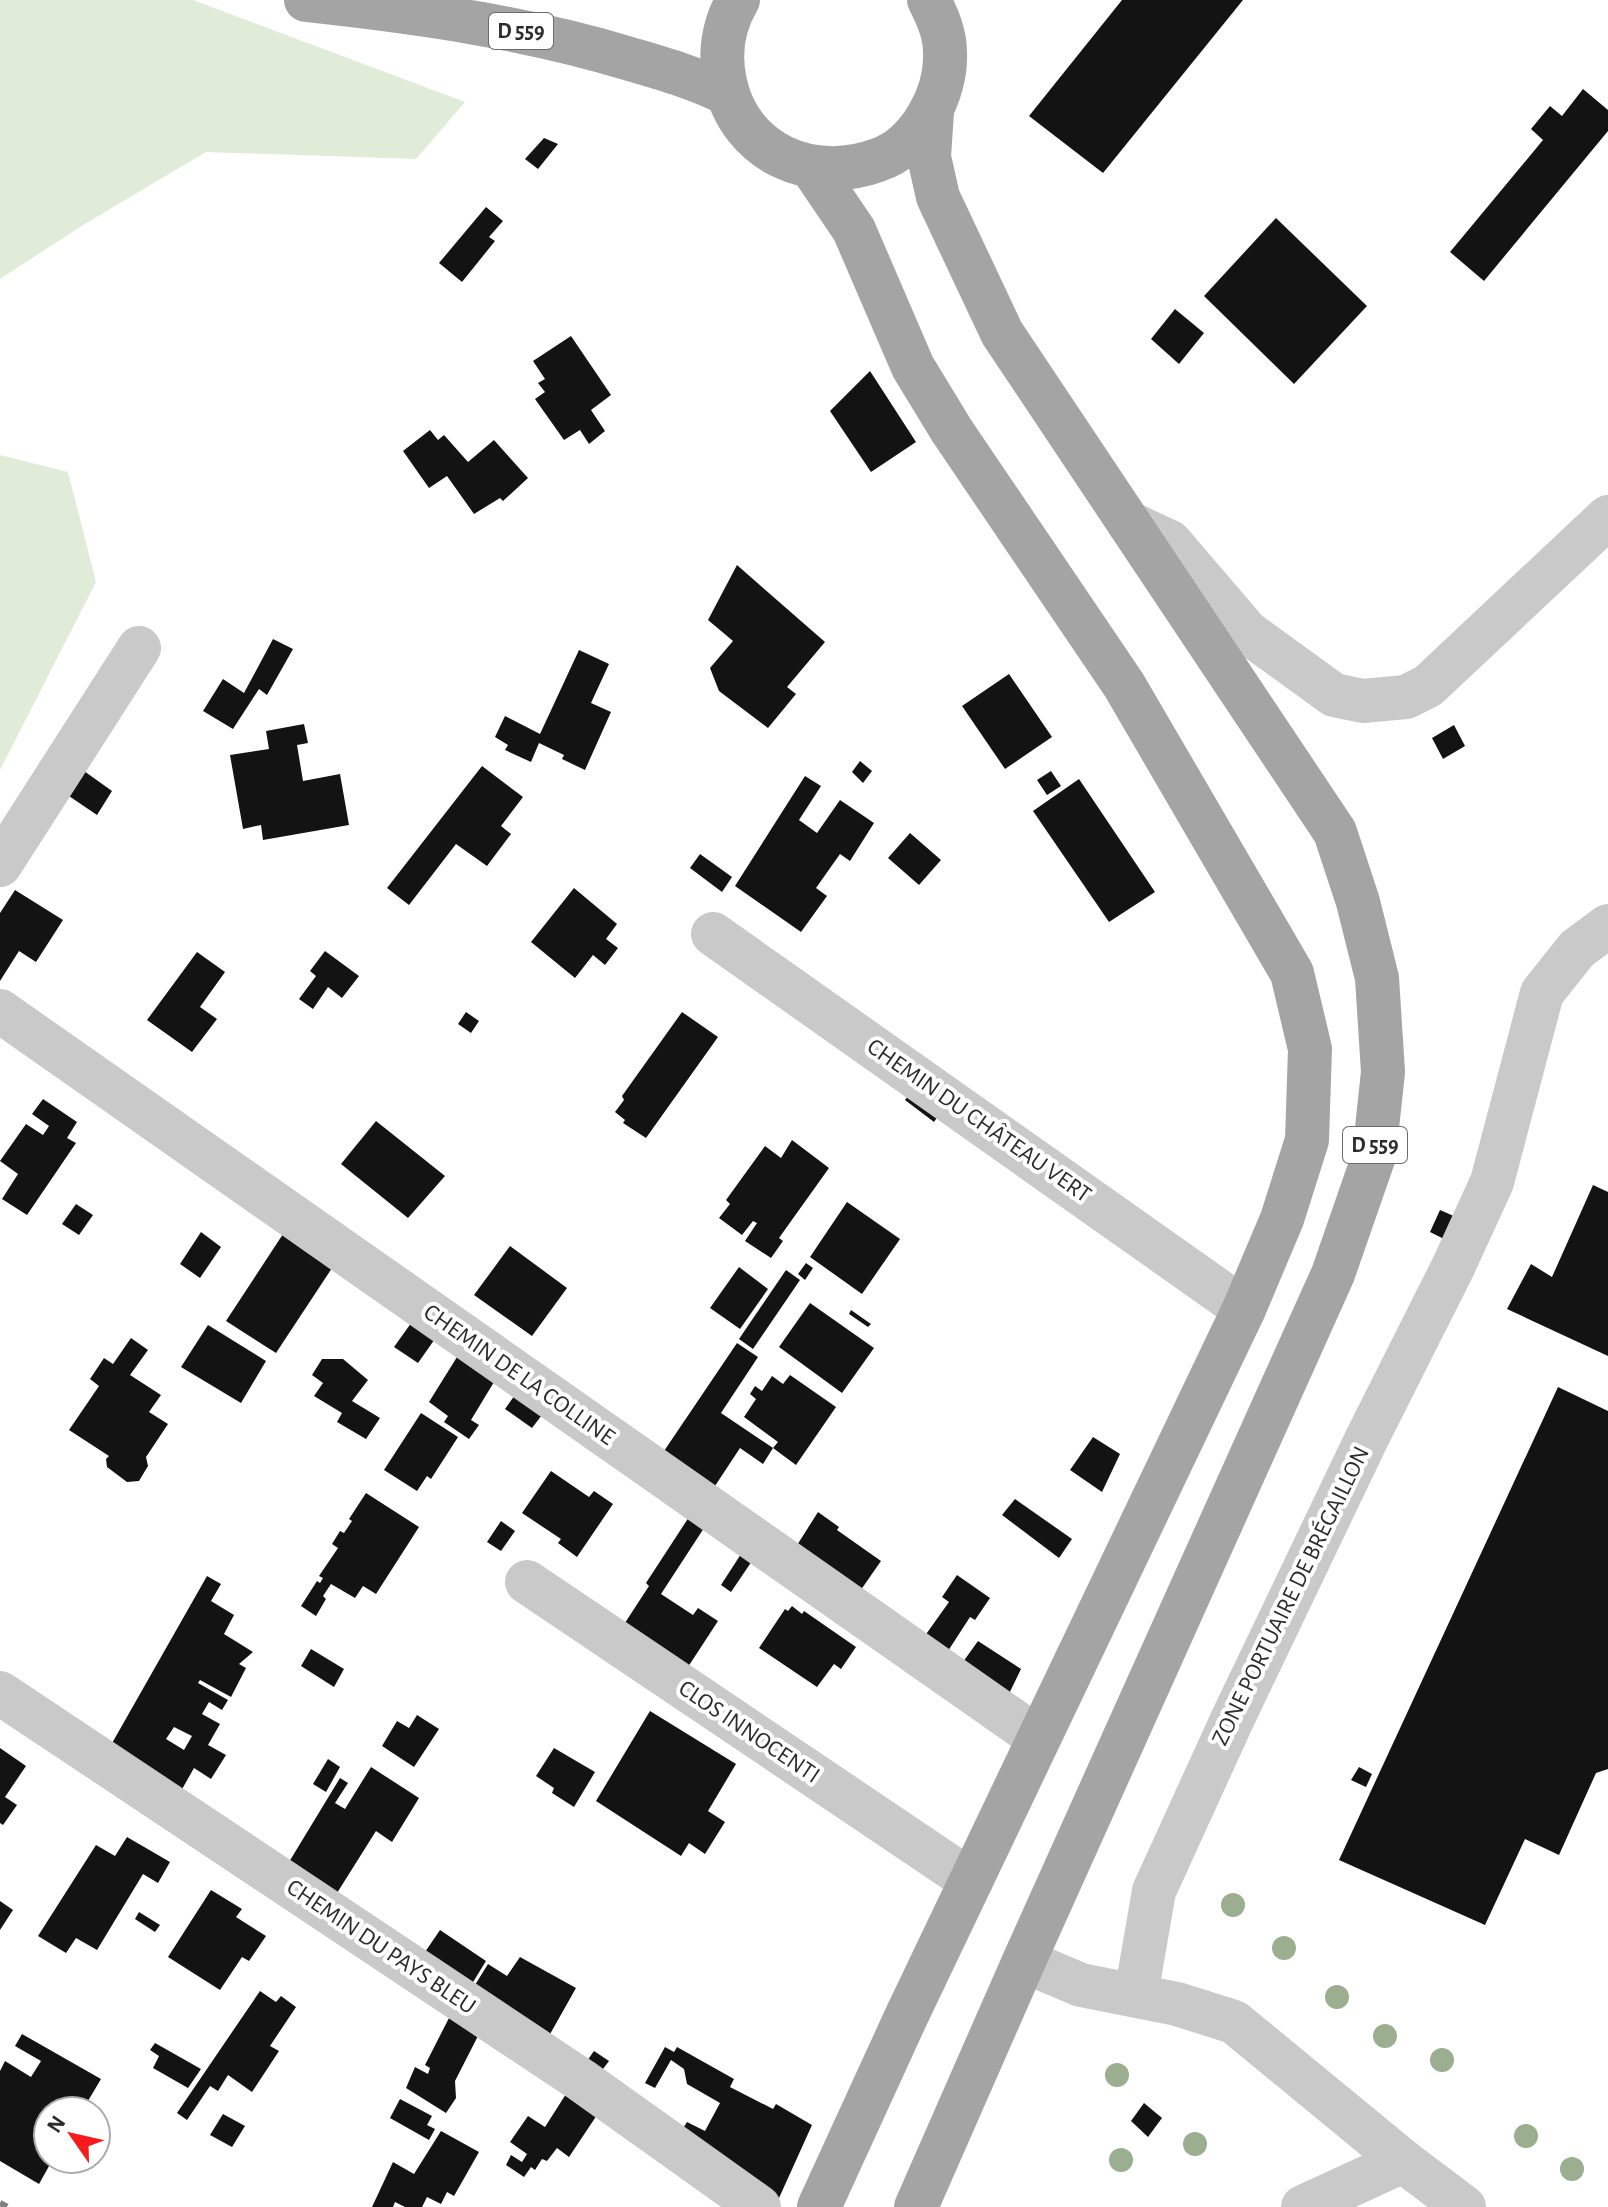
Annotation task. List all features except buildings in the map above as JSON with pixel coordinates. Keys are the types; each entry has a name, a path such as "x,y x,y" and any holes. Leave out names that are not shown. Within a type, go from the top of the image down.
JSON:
{"main road":[{"name":"D 559","path":"306,0 392,10 527,32 608,52 699,80 728,94"},
{"path":"738,0 723,39 722,66 728,94 741,121 760,143 784,159 812,168 847,169 881,159 910,139 932,111 942,82 945,52 939,7"},
{"name":"D 559","path":"916,2207 1333,1274 1374,1156 1383,1072 1377,978 1358,902 1335,832 1002,333 938,197 929,157 932,111"},
{"name":"D 559","path":"812,168 854,230 913,367 952,431 1124,685 1292,973 1310,1049 1307,1140 1282,1219 1244,1309 1038,1738 819,2207"}],"street":[{"path":"1129,523 1170,542 1247,632 1334,695 1363,701 1406,697 1428,686 1608,517"},
{"path":"0,865 139,648"},
{"name":"ZONE PORTUAIRE DE BRÉGAILLON","path":"1136,1995 1154,1891 1232,1720 1492,1182 1542,993 1577,949 1608,926"},
{"name":"CHEMIN DU CHÂTEAU VERT","path":"713,934 1244,1309"},
{"name":"CHEMIN DE LA COLLINE","path":"0,1011 1038,1738"},
{"name":"CLOS INNOCENTI","path":"527,1582 971,1881"},
{"name":"CHEMIN DU PAYS BLEU","path":"0,1693 581,2080 759,2207"},
{"path":"1024,1961 1081,1985 1136,1995 1234,2022 1464,2207"},
{"path":"1303,2207 1403,2161"}],"green space":[{"path":"0,0 193,0 465,102 416,159 206,152 83,225 0,279"},
{"path":"0,455 68,472 96,582 0,770"}],"railway":[{"path":"0,2203 8,2207"}]}
